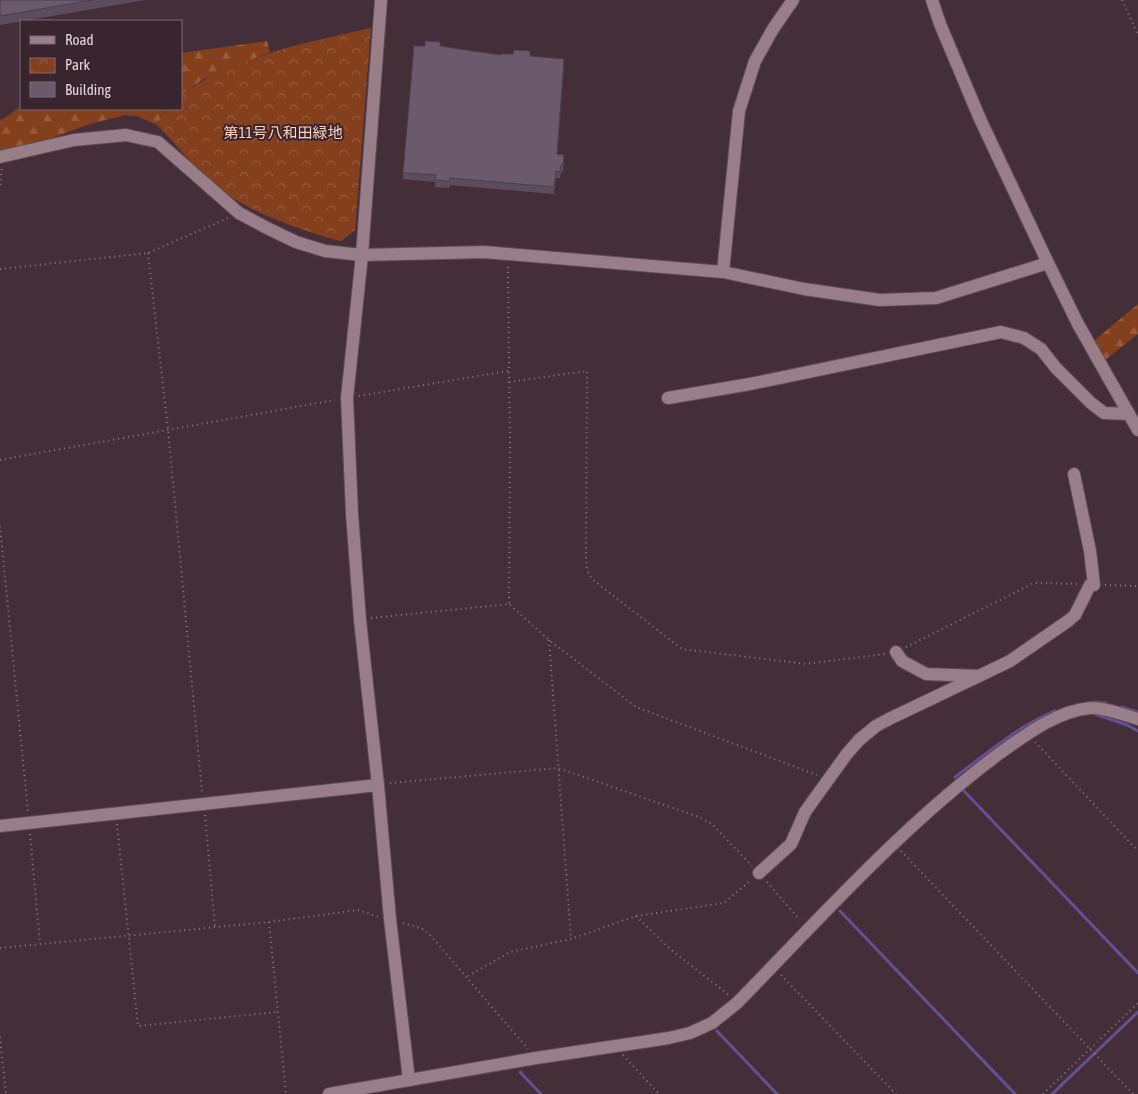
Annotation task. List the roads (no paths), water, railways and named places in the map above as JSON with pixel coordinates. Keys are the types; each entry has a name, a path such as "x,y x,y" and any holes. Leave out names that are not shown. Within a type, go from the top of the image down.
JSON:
{"street":[{"path":"381,0 362,255 347,398 352,514 360,620 390,919 409,1080"},
{"path":"723,272 739,112 755,61 773,28 793,0"},
{"path":"932,0 940,24 980,119 1048,263 1078,324 1138,430"},
{"path":"2,157 74,140 126,135 158,142 239,212 267,228 296,242 325,251 362,255 484,252 723,272 804,289 880,300 936,298 1048,263"},
{"path":"668,398 750,384 1001,332 1024,338 1041,349 1056,368 1104,413 1129,414"},
{"path":"759,873 792,844 806,812 828,780 860,740 876,726 1019,656 1075,615 1092,585 1090,551 1074,474"},
{"path":"896,652 902,661 926,674 979,676"},
{"path":"329,1094 690,1033 712,1023 737,1003 894,844 962,781 1027,734 1064,714 1092,708 1138,720"},
{"path":"0,826 378,785"}],"waterway":[{"path":"1093,702 1106,703"},
{"path":"1122,707 1138,712"},
{"path":"955,777 1016,732 1055,711"},
{"path":"1095,714 1127,725 1138,731"},
{"path":"964,791 1138,973"},
{"path":"840,911 1015,1094"},
{"path":"1052,1094 1138,1012"},
{"path":"717,1031 777,1094"},
{"path":"520,1072 541,1094"}],"park label":[{"name":"第11号八和田緑地","path":"283,133"}]}
